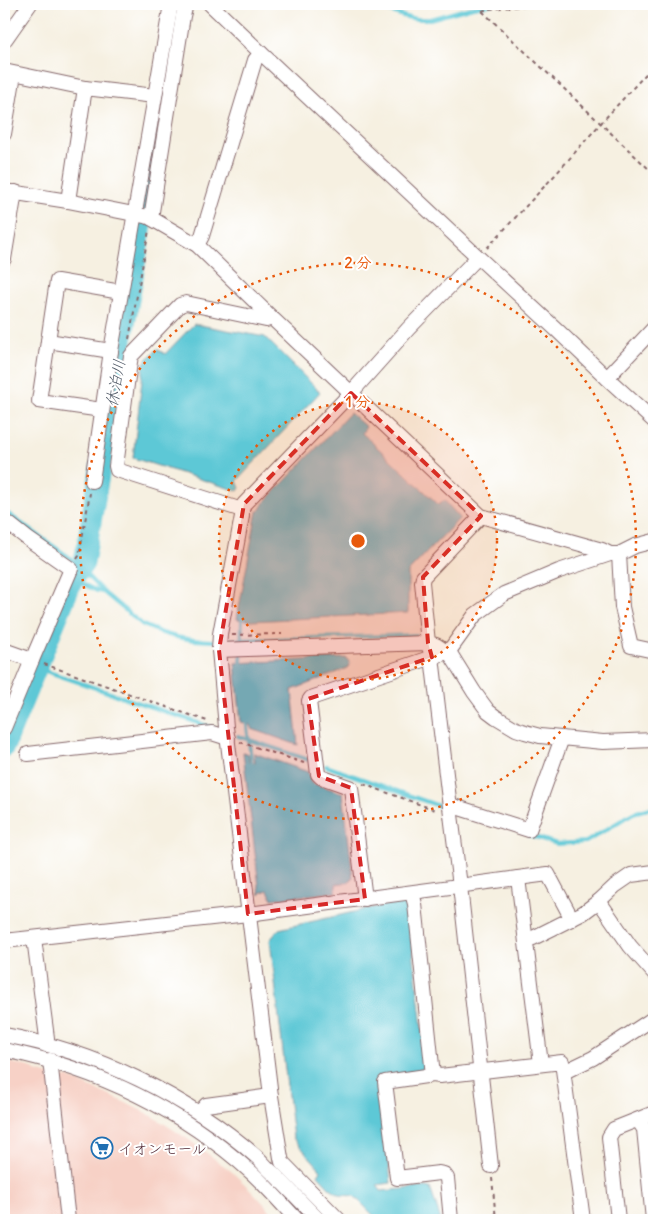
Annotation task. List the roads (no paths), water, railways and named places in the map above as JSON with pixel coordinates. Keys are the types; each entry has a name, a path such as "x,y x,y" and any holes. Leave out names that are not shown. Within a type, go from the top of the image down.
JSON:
{"street":[{"path":"4,41 30,4"},
{"path":"143,216 154,96 171,4"},
{"path":"92,481 121,292 143,216 184,6 186,4"},
{"path":"210,4 654,421"},
{"path":"197,245 202,236 255,60 261,53"},
{"path":"4,134 9,72 85,88 154,96"},
{"path":"68,201 85,88"},
{"path":"4,259 9,191 143,216 197,245 481,516 615,554"},
{"path":"340,1220 282,1162 248,914 227,733 219,650 223,612 244,504 478,257"},
{"path":"102,410 39,401 57,281 121,292"},
{"path":"242,510 117,470 131,356 180,305 186,303 266,320 272,318"},
{"path":"607,378 654,328"},
{"path":"48,341 111,351"},
{"path":"481,516 423,577 422,582 428,643 432,657 460,886 491,1166"},
{"path":"4,520 71,570 4,728"},
{"path":"365,899 351,788 321,777 318,774 308,701 311,698 447,652 475,615 504,594 560,571 654,541"},
{"path":"615,554 622,606 631,646 654,651"},
{"path":"219,650 428,643 447,652 454,658 488,711 516,729 540,736 603,742 654,740"},
{"path":"4,650 34,661"},
{"path":"28,754 212,733 227,733"},
{"path":"451,810 528,830 562,738"},
{"path":"526,939 533,938 584,913 615,886 631,875 654,872"},
{"path":"4,942 248,914 548,874 572,919"},
{"path":"518,878 541,1064"},
{"path":"412,893 415,904 433,1075"},
{"path":"599,901 630,946 654,973"},
{"path":"34,938 47,1038 46,1045"},
{"path":"564,1072 593,1058 654,1018"},
{"path":"4,1035 63,1050 147,1083 198,1113 258,1158 319,1220"},
{"path":"4,1050 50,1060 105,1079 154,1103 218,1145 253,1174 296,1220"},
{"path":"50,1060 68,1220"},
{"path":"451,1220 447,1178 444,1174 397,1178 385,1082 433,1075 440,1076 562,1062 583,1220"},
{"path":"198,1113 206,1105 272,1096"},
{"path":"618,1220 609,1137 614,1129 654,1113"},
{"path":"638,1120 644,1129 651,1172 653,1220"},
{"path":"272,1172 282,1162"}],"water":[{"path":"194,324 265,337 320,392 237,481 240,488 238,491 133,458 144,363 157,349 165,354"},
{"path":"350,413 366,427 362,433 439,505 444,500 460,518 408,572 408,613 251,621 237,619 257,511"},
{"path":"346,658 350,663 348,668 292,690 298,745 252,729 249,724 241,722 235,663"},
{"path":"243,752 248,754 249,762 255,763 254,753 308,772 311,783 343,793 353,878 349,882 336,884 336,892 272,899 268,890 260,895"},
{"path":"402,901 408,906 426,1063 422,1070 380,1077 391,1183 377,1185 381,1191 430,1188 441,1220 378,1220 354,1196 341,1195 330,1188 318,1175 321,1170 293,1138 270,940 279,929"}],"waterway":[{"path":"368,4 417,19 430,19 491,4"},
{"path":"4,18 4,31"},
{"name":"休泊川","path":"4,747 73,579 84,563 160,119 173,29"},
{"path":"4,511 70,558 103,592 143,625 176,637 213,641"},
{"path":"73,579 103,592"},
{"path":"241,667 242,616"},
{"path":"229,640 416,635"},
{"path":"37,668 213,728"},
{"path":"246,719 252,766"},
{"path":"238,736 309,760"},
{"path":"326,766 439,806"},
{"path":"529,835 557,844 586,842 633,813 654,807"}],"place":[{"name":"イオンモール","path":"102,1148"}]}
